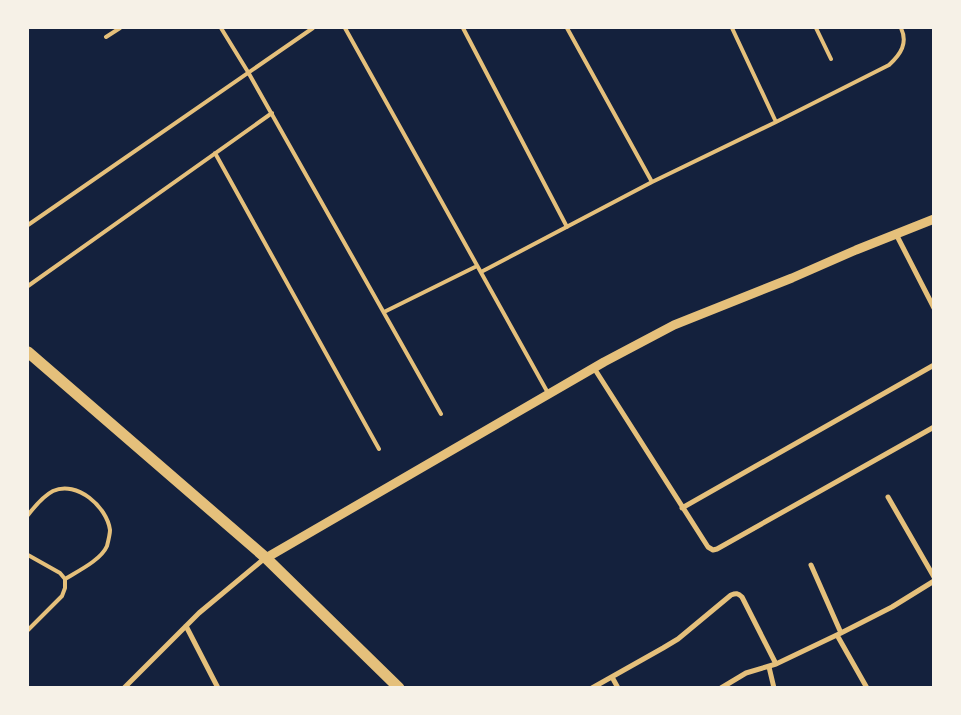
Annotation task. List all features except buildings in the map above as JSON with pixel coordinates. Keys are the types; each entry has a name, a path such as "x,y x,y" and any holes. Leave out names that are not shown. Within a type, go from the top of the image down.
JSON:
{"main road":[{"path":"28,352 266,558 399,688"}],"street":[{"path":"124,688 199,613 266,558 549,394 674,325 934,219"},
{"path":"896,234 934,308"},
{"path":"682,508 934,365"},
{"path":"594,368 682,508 708,547 713,550 717,550 934,427"},
{"path":"888,497 934,577"},
{"path":"811,565 839,634 867,688"},
{"path":"721,688 746,673 769,667 839,634 892,607 934,581"},
{"path":"592,688 663,648 735,593 742,597 776,664"},
{"path":"186,626 218,688"},
{"path":"769,667 774,688"},
{"path":"612,677 618,688"}],"lane":[{"path":"106,37 120,28"},
{"path":"221,28 272,114 441,414"},
{"path":"28,225 313,28"},
{"path":"345,28 549,394"},
{"path":"463,28 568,227"},
{"path":"567,28 652,182"},
{"path":"732,28 776,122"},
{"path":"816,28 831,59"},
{"path":"481,272 652,182 889,65 898,57 904,46 901,28"},
{"path":"28,286 272,114"},
{"path":"215,153 378,449"},
{"path":"384,312 478,266"},
{"path":"28,515 42,499 55,490 70,489 89,496 103,511 110,531 106,547 96,560 65,579"},
{"path":"28,556 60,573 65,579 65,588 62,596 28,630"}]}
